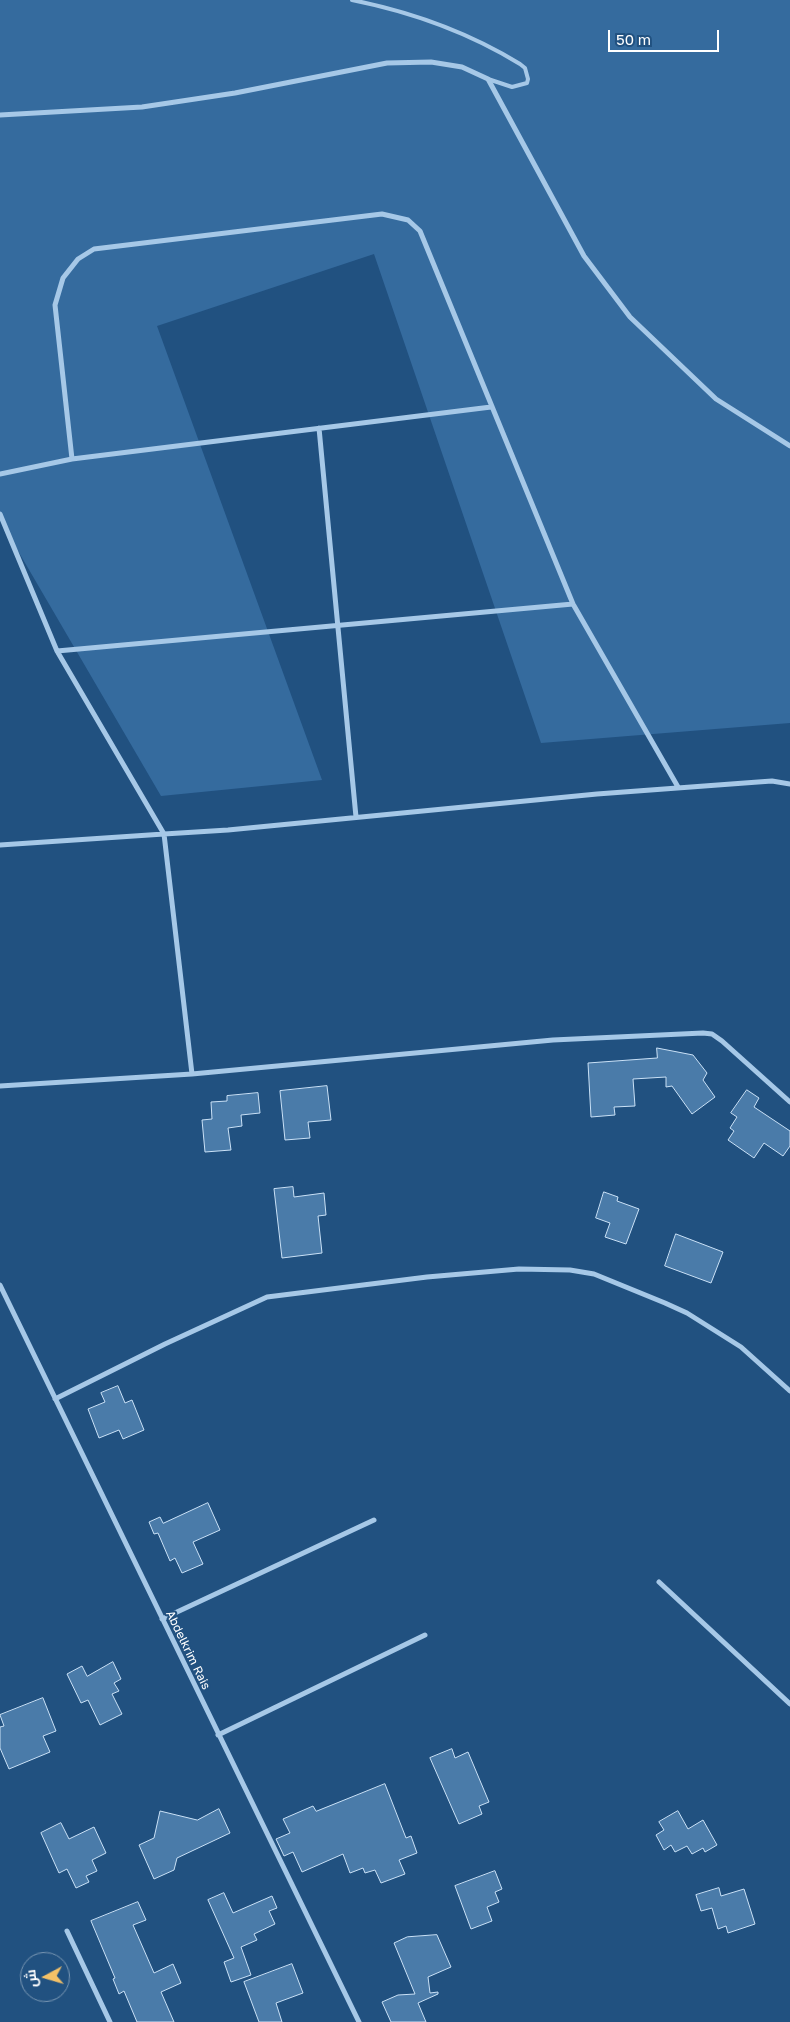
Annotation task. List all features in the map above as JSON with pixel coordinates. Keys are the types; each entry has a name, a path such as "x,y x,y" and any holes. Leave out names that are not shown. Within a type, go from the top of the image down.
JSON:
{"street":[{"path":"0,114 142,107 235,93 387,63 432,62 462,67 488,79 584,256 630,317 716,399 790,446"},
{"path":"72,459 55,305 63,278 78,259 94,249 382,214 408,220 420,231 573,604 678,787"},
{"path":"0,474 72,459 492,407"},
{"path":"319,428 356,817"},
{"path":"0,514 57,651 164,834 192,1074"},
{"path":"57,651 573,604"},
{"path":"0,845 228,830 678,787 772,781 790,784"},
{"path":"0,1086 192,1074 553,1040 707,1033 722,1041 790,1102"},
{"path":"55,1399 165,1344 267,1297 426,1277 528,1269 570,1270 594,1274 665,1303 695,1318 741,1347 790,1391"},
{"name":"Abdelkrim Rais","path":"0,1286 359,2022"},
{"path":"162,1619 374,1520"},
{"path":"659,1582 790,1704"},
{"path":"218,1735 425,1635"},
{"path":"67,1931 110,2022"}],"lane":[{"path":"352,0 392,8 443,25 474,39 520,64 525,68 528,79 527,83 512,87 488,79"}],"shaded area":[{"path":"0,0 790,0 790,723 541,743 374,254 157,326 322,780 161,796 0,520"}],"building":[{"path":"657,1048 693,1055 707,1073 703,1080 715,1097 692,1114 672,1086 666,1087 666,1077 633,1079 635,1106 614,1107 615,1115 591,1117 588,1063 657,1058"},
{"path":"327,1086 331,1120 308,1122 310,1138 285,1140 280,1091"},
{"path":"747,1090 759,1098 754,1107 790,1131 790,1146 783,1156 764,1143 754,1158 728,1140 734,1131 730,1128 737,1117 731,1113"},
{"path":"258,1093 260,1113 241,1115 242,1126 228,1128 231,1150 205,1152 202,1120 212,1119 211,1102 227,1101 227,1096"},
{"path":"293,1187 294,1197 324,1193 326,1215 318,1216 322,1253 282,1258 274,1189"},
{"path":"604,1192 618,1197 617,1201 639,1209 626,1244 605,1237 610,1223 596,1218"},
{"path":"676,1234 723,1252 711,1283 665,1266"},
{"path":"118,1386 125,1403 132,1400 144,1430 123,1439 119,1430 99,1438 88,1409 105,1402 101,1393"},
{"path":"208,1503 220,1530 193,1542 203,1564 182,1573 175,1558 170,1561 158,1533 154,1534 149,1522 160,1517 163,1523"},
{"path":"113,1662 121,1679 114,1683 119,1691 112,1694 122,1714 100,1725 88,1700 81,1703 67,1674 82,1666 87,1676"},
{"path":"43,1698 56,1731 43,1736 50,1752 9,1769 0,1748 0,1727 4,1726 0,1715"},
{"path":"452,1749 455,1758 468,1752 489,1802 479,1806 482,1814 459,1824 430,1758"},
{"path":"385,1784 406,1838 411,1836 417,1853 399,1860 405,1874 381,1883 375,1870 365,1873 363,1868 350,1873 343,1854 302,1872 293,1852 284,1856 276,1839 290,1833 283,1819 313,1806 316,1811"},
{"path":"219,1809 230,1833 177,1858 174,1870 154,1879 139,1845 154,1838 160,1811 197,1820"},
{"path":"678,1811 688,1829 703,1820 717,1845 705,1852 703,1848 692,1854 687,1846 675,1852 671,1845 664,1850 656,1835 664,1830 659,1822"},
{"path":"61,1823 69,1839 94,1827 106,1853 92,1860 97,1871 86,1876 89,1882 76,1888 67,1869 59,1873 41,1833"},
{"path":"495,1871 502,1889 495,1892 499,1902 487,1907 492,1921 471,1929 455,1886"},
{"path":"719,1888 721,1896 744,1889 755,1924 728,1933 726,1926 718,1929 712,1908 701,1911 696,1895"},
{"path":"224,1893 233,1913 272,1896 277,1908 269,1911 275,1924 254,1934 257,1940 241,1947 251,1975 231,1982 224,1962 234,1958 208,1900"},
{"path":"138,1902 146,1920 133,1925 154,1973 173,1964 181,1983 161,1992 174,2022 137,2022 124,1991 119,1994 113,1979 115,1978 91,1921"},
{"path":"437,1935 451,1967 428,1977 430,1993 438,1992 438,1994 418,2003 426,2022 391,2022 382,2002 398,1995 415,1994 394,1943 407,1937"},
{"path":"292,1964 303,1993 276,2003 282,2022 259,2022 244,1982"}]}
